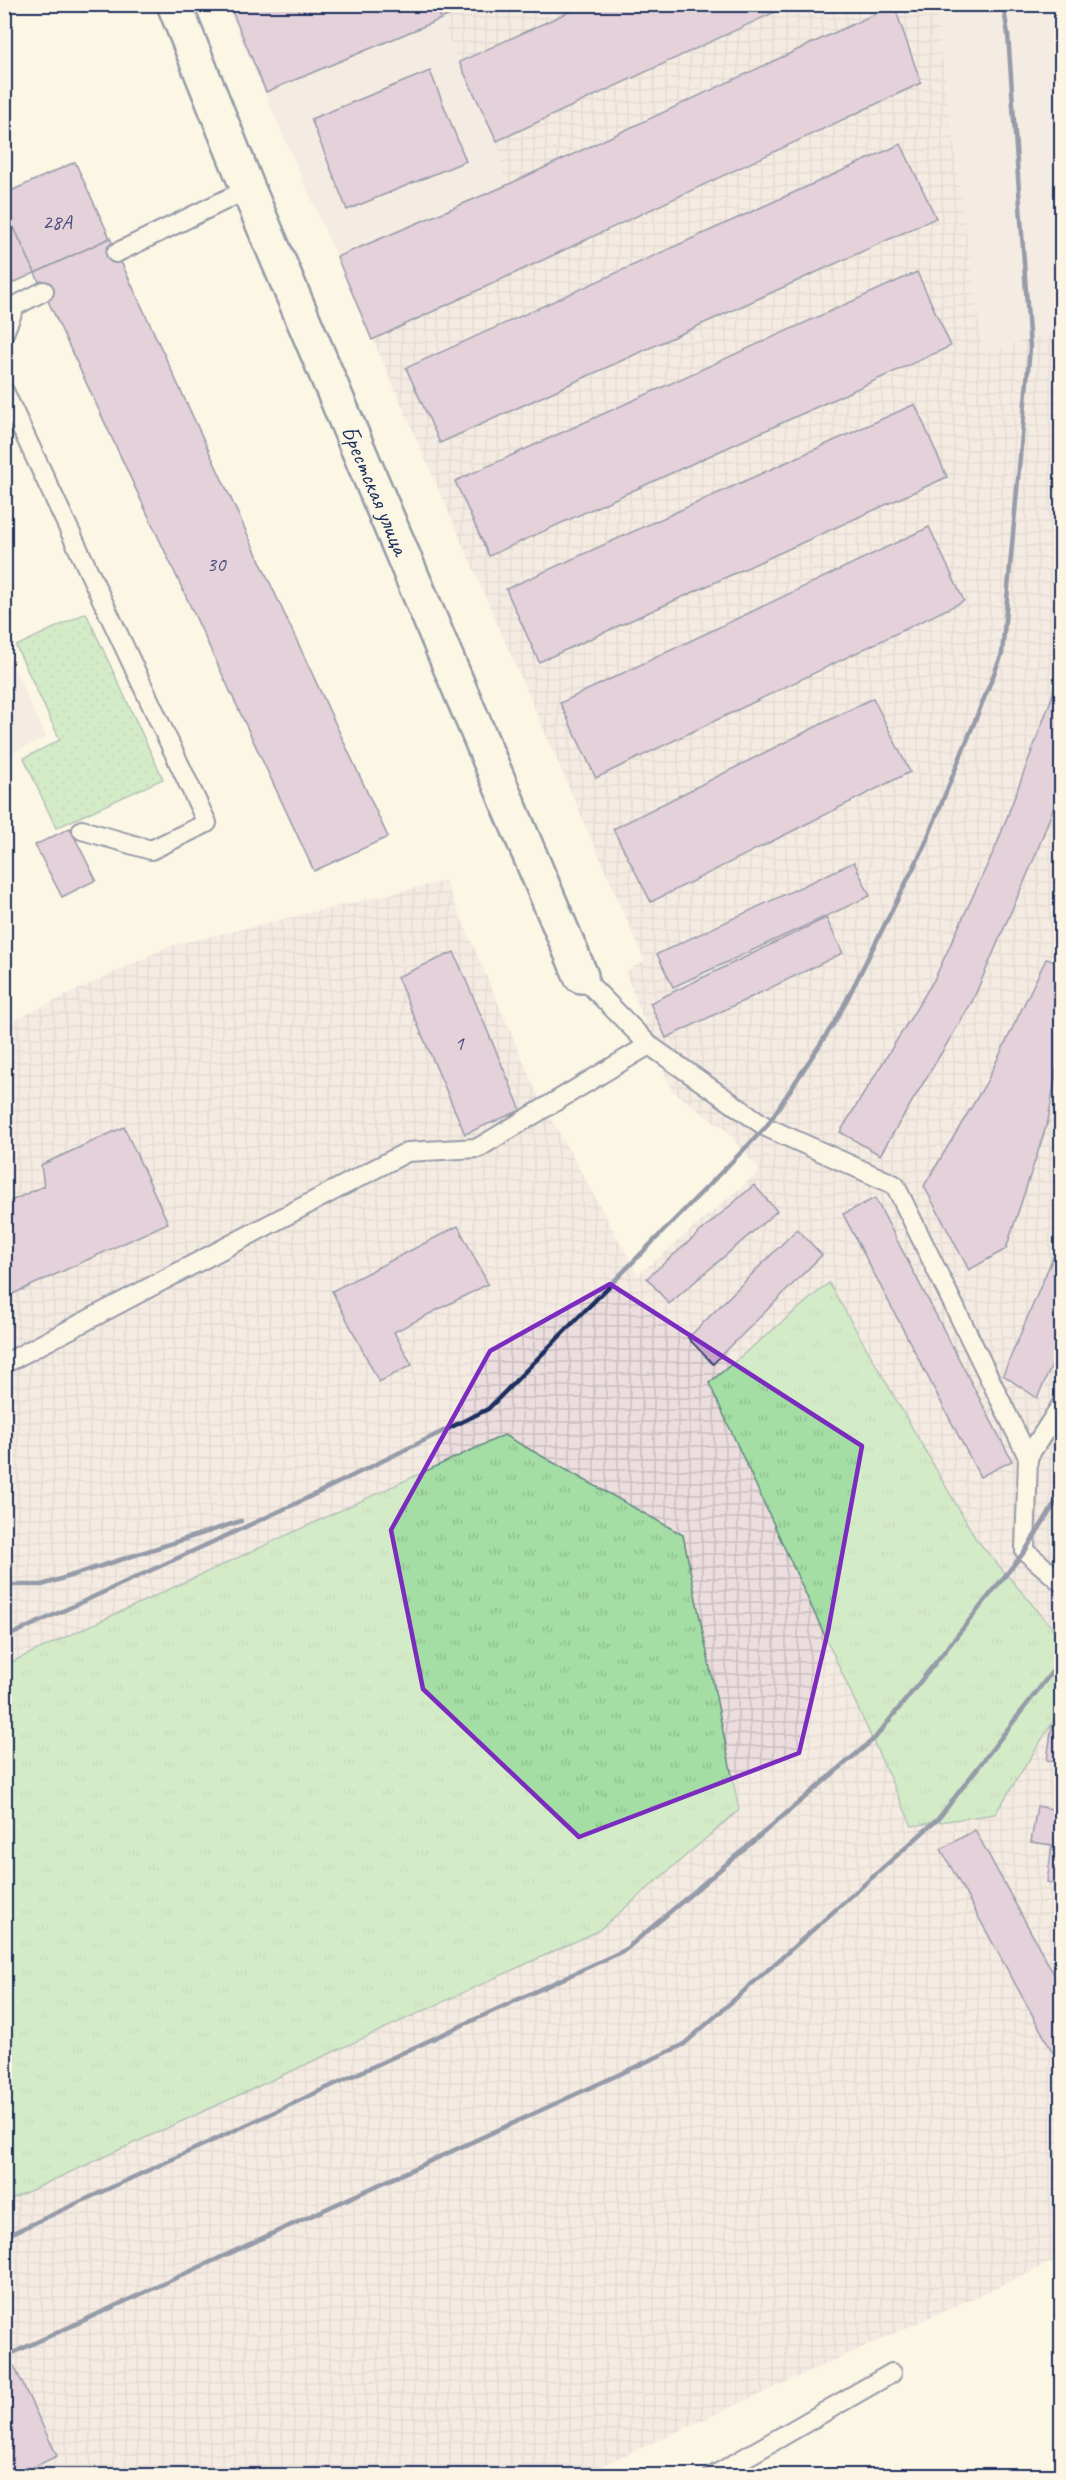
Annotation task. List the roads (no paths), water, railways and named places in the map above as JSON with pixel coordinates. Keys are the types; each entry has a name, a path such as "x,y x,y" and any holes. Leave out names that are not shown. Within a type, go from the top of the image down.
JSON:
{"street":[{"name":"Брестская улица","path":"174,4 248,189 581,976"}],"lane":[{"path":"117,253 248,189"},
{"path":"4,333 15,306 44,291"},
{"path":"4,391 207,823 151,850 82,830"},
{"path":"581,976 649,1045 766,1127 895,1185 1028,1456 1025,1551 1062,1584"},
{"path":"4,1364 407,1152 478,1148 649,1045"},
{"path":"1028,1456 1062,1404"},
{"path":"713,2475 892,2373"}],"railway":[{"path":"4,1638 295,1504 488,1409 766,1127 838,1017 923,849 1002,654 1030,348 1008,34 1003,4"},
{"path":"1056,4 1062,19"},
{"path":"4,2237 625,1950 875,1738 1025,1551 1062,1492"},
{"path":"4,1585 42,1585 241,1521"},
{"path":"4,2357 683,2045 938,1819 1062,1659"},
{"path":"1050,2476 1062,2461"}]}
